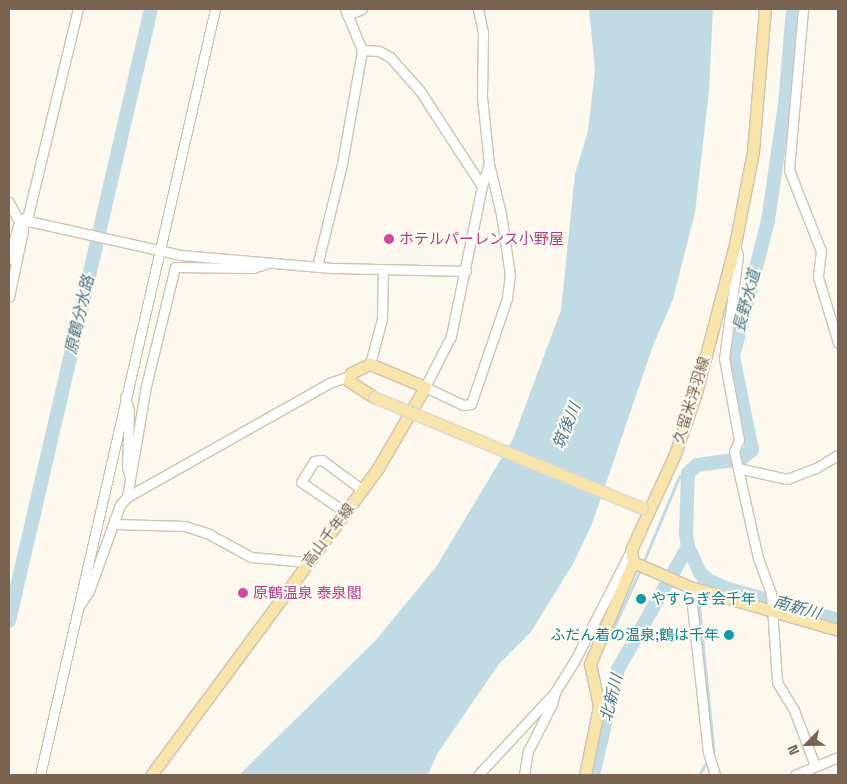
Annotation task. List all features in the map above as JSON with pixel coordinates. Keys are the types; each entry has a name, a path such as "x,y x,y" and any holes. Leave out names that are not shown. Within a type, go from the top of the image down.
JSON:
{"main road":[{"name":"久留米浮羽線","path":"585,775 599,706 590,664 634,559 645,509 675,454 696,394 735,244 754,144 765,9"},
{"path":"425,387 370,364 349,376 352,386 374,397 645,509"},
{"name":"高山千年線","path":"151,775 378,468 425,387"},
{"path":"634,559 692,587 772,607 838,630"}],"street":[{"path":"9,259 19,222 28,215 78,9"},
{"path":"40,775 156,250 216,9"},
{"path":"317,266 344,156 362,50 346,12 362,9"},
{"path":"478,9 483,32 482,97 490,164 501,214 510,274 507,298 471,404 463,405 425,387 451,336 466,272 482,186 490,164"},
{"path":"803,9 789,170 821,251 818,277 838,343"},
{"path":"362,50 379,51 390,57 420,91 482,186"},
{"path":"9,202 23,230 9,297"},
{"path":"19,222 33,222 156,250 317,266 466,272"},
{"path":"735,244 738,256 724,358 739,440 734,451 758,558 771,593 778,682 794,710 815,766"},
{"path":"127,497 132,478 146,386 176,267 253,268 270,262"},
{"path":"370,364 382,319 383,269"},
{"path":"78,608 89,591 120,505 127,497 329,382 349,376"},
{"path":"125,396 129,410 127,466 137,484 149,486"},
{"path":"738,467 787,479 816,468 838,455"},
{"path":"345,512 301,482 314,461 322,460 362,490"},
{"path":"114,520 116,524 185,526 207,533 251,557 307,562"},
{"path":"478,775 555,692 634,559"},
{"path":"692,587 708,752 715,775"},
{"path":"524,775 528,751 552,704 555,692"},
{"path":"795,775 838,757"}],"water":[{"name":"筑後川","path":"589,9 713,9 709,91 695,213 673,299 653,346 592,524 574,562 531,632 499,664 437,754 428,775 239,775 376,640 436,567 513,439 561,310 575,174 588,131 595,70"}],"waterway":[{"name":"原鶴分水路","path":"9,621 151,9"},
{"name":"長野水道","path":"793,9 785,104 768,221 733,356 752,450 741,459 697,465 688,473 686,533 688,547 700,573 708,580 725,588 838,620"},
{"path":"643,563 679,477 688,473"},
{"name":"北新川","path":"593,775 618,669 688,547"},
{"path":"607,642 641,568"},
{"path":"698,585 700,573"},
{"path":"698,593 714,750 711,754"},
{"path":"699,775 707,761"}],"place":[{"name":"ホテルパーレンス小野屋","path":"389,239"},
{"name":"原鶴温泉 泰泉閣","path":"243,593"},
{"name":"やすらぎ会千年","path":"641,599"},
{"name":"ふだん着の温泉;鶴は千年","path":"729,635"}],"water label":[{"name":"南新川","path":"797,608"}]}
